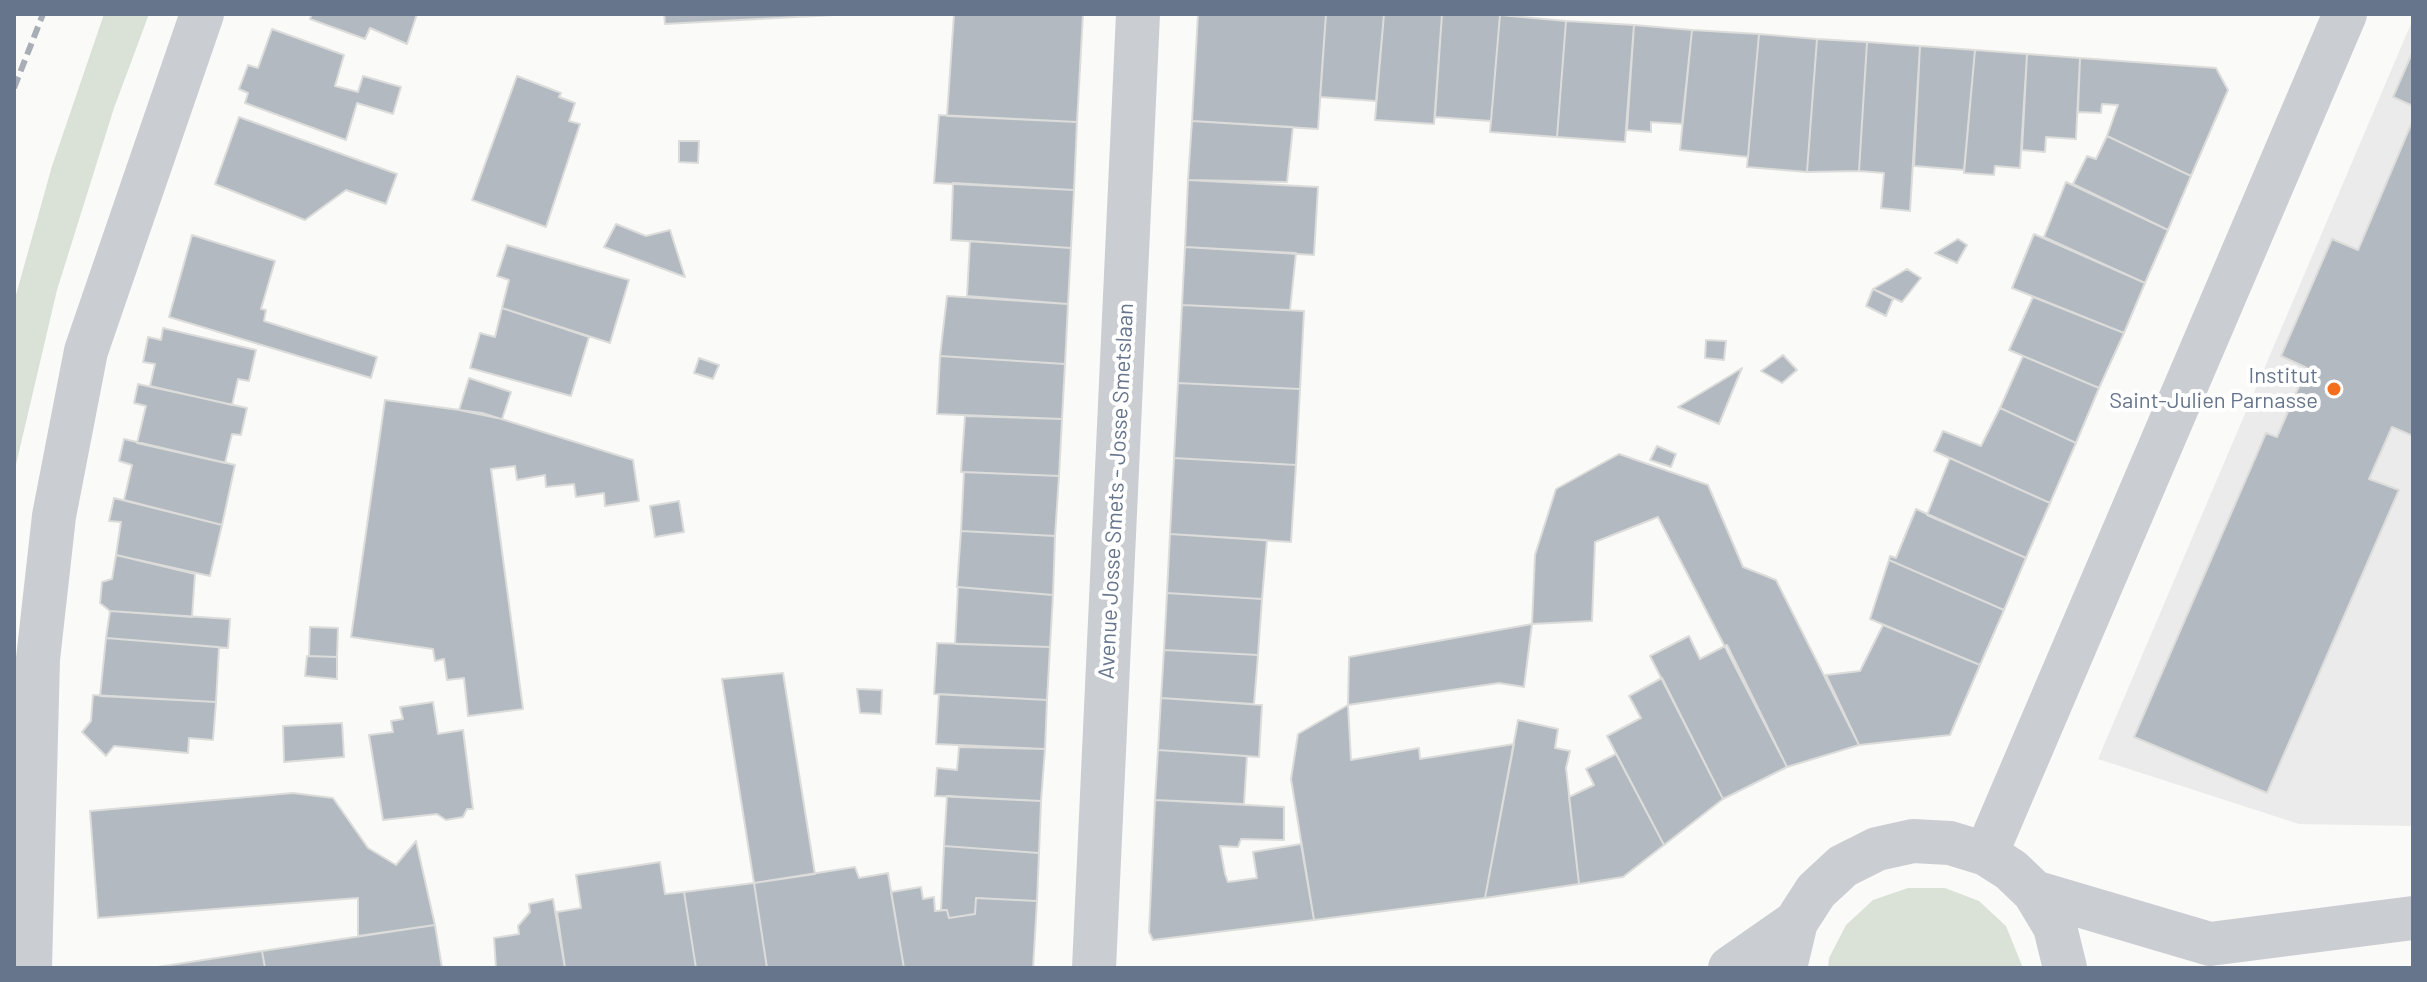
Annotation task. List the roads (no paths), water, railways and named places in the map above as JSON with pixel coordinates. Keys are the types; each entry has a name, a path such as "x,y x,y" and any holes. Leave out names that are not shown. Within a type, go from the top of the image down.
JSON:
{"street":[{"path":"30,968 38,659 54,516 86,351 202,14"},
{"name":"Avenue Josse Smets - Josse Smetslaan","path":"1094,968 1138,14"},
{"path":"1986,854 2345,14"},
{"path":"1785,968 1796,922 1816,891 1843,866 1877,849 1913,841 1950,843 1986,854 2011,870 2034,892 2055,927 2065,968"},
{"path":"2034,892 2210,944 2413,918"},
{"path":"1730,968 1796,922"},
{"path":"2172,968 2210,944"}],"railway":[{"path":"14,88 43,14"}],"place":[{"name":"Institut Saint-Julien Parnasse","path":"2334,389"}]}
